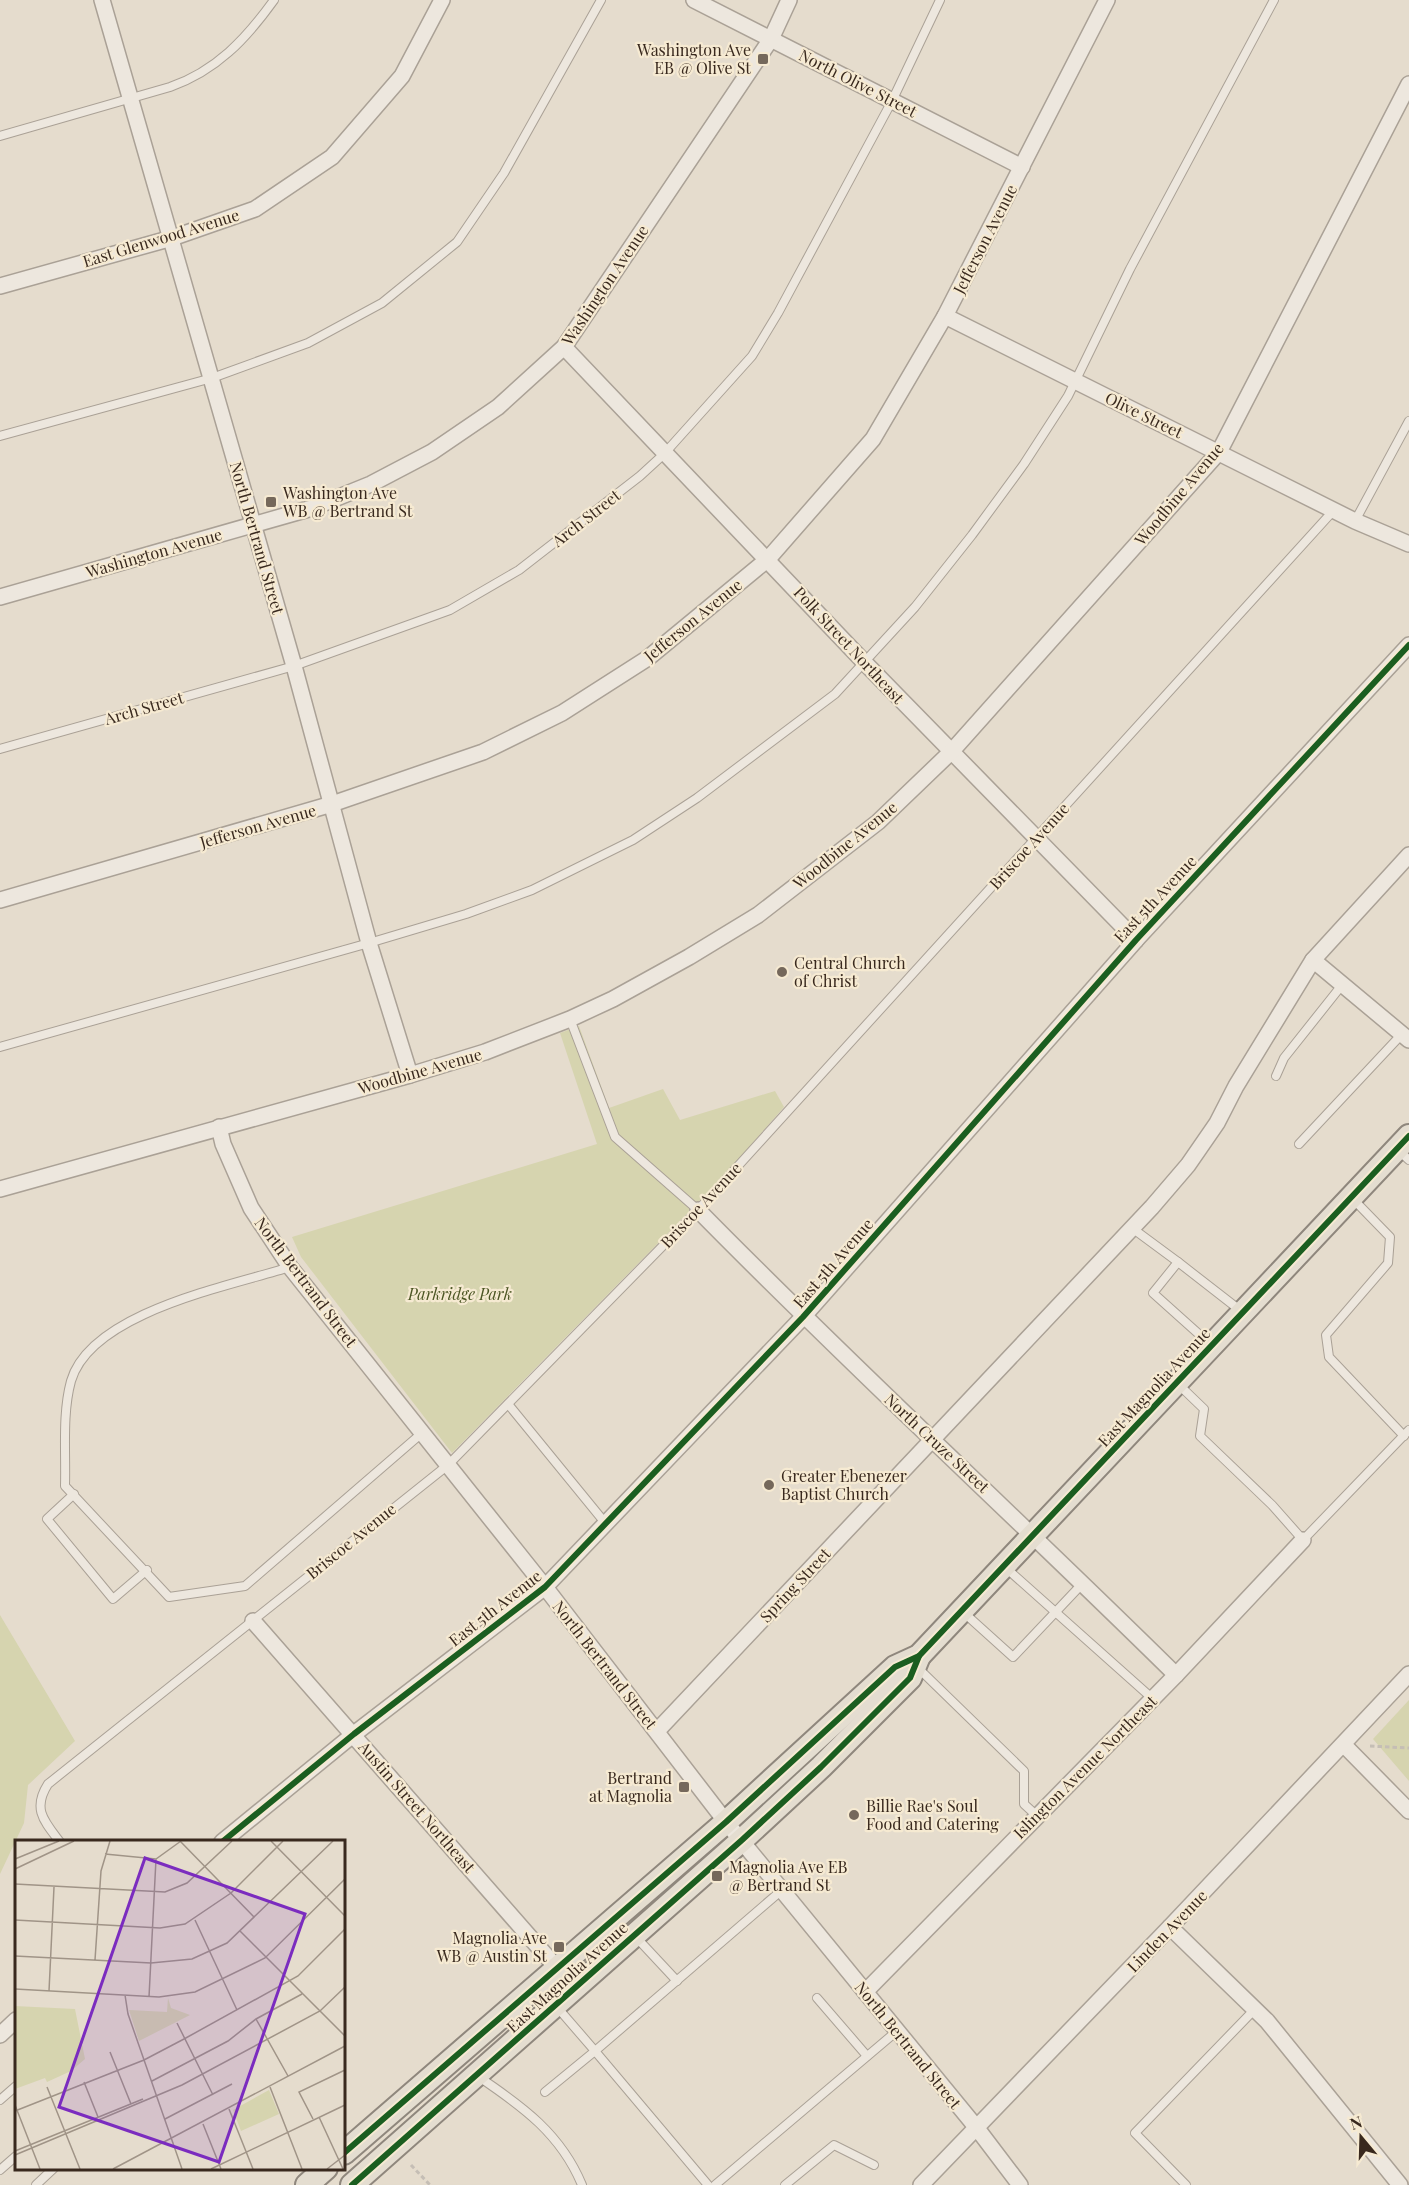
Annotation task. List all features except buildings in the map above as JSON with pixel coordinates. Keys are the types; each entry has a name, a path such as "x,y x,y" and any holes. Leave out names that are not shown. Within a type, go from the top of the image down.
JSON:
{"main road":[{"name":"East Magnolia Avenue","path":"352,2185 742,1840 892,1698 910,1678 917,1660 1003,1565 1212,1346 1241,1311 1352,1197 1405,1149"},
{"name":"East Magnolia Avenue","path":"345,2152 726,1822 895,1667 917,1660"},
{"path":"307,2185 325,2170"}],"street":[{"name":"North Bertrand Street","path":"102,0 294,666 369,943 410,1076"},
{"name":"East Glenwood Avenue","path":"0,286 172,238 255,209 332,157 402,76 442,0"},
{"name":"North Olive Street","path":"694,0 1023,167"},
{"name":"Washington Avenue","path":"0,597 312,508 371,484 432,452 498,407 564,347 771,39 789,0"},
{"name":"Jefferson Avenue","path":"0,900 332,804 483,752 562,713 648,658 768,560 873,440 945,316 1107,0"},
{"name":"Woodbine Avenue","path":"0,1189 410,1076 485,1052 570,1019 614,999 680,963 758,915 878,822 952,751 1219,452 1409,84"},
{"name":"Olive Street","path":"945,316 1355,521 1409,544"},
{"name":"Polk Street Northeast","path":"564,347 865,663 1136,940"},
{"name":"East 5th Avenue","path":"224,1840 354,1734 545,1587 803,1317 1136,940 1409,645"},
{"name":"Spring Street","path":"657,1731 1132,1228 1188,1165 1217,1123 1236,1086 1313,960 1409,855"},
{"path":"1313,960 1405,1037"},
{"name":"North Bertrand Street","path":"219,1127 223,1144 251,1208 290,1267 545,1587 726,1822 976,2127 1020,2185"},
{"name":"North Cruze Street","path":"698,1210 803,1317 933,1438 1176,1675"},
{"name":"Islington Avenue Northeast","path":"865,1992 1153,1699 1303,1540"},
{"name":"Austin Street Northeast","path":"253,1621 556,1967"},
{"name":"Linden Avenue","path":"921,2185 1344,1745 1409,1674"},
{"path":"1344,1745 1409,1811"},
{"path":"1170,1927 1255,2008 1400,2185"},
{"path":"0,2035 15,2021"}],"lane":[{"path":"0,136 182,83 213,66 239,44 274,0"},
{"path":"0,436 212,378 308,343 382,303 456,242 504,174 601,0"},
{"name":"Arch Street","path":"0,749 294,666 450,610 519,570 664,454 752,356 778,314 892,101 940,0"},
{"path":"0,1047 369,943 466,914 532,890 633,840 759,753 835,694 915,607 1024,464 1075,381 1130,269 1274,0"},
{"path":"1355,521 1409,421"},
{"name":"Briscoe Avenue","path":"59,1840 41,1815 40,1796 48,1784 448,1465 698,1210 1334,510"},
{"path":"1276,1076 1284,1058 1342,984"},
{"path":"570,1019 615,1137 698,1210"},
{"path":"1299,1144 1405,1037"},
{"path":"1177,1383 1204,1409 1200,1436 1272,1505 1303,1540 1406,1433 1329,1357 1326,1335 1388,1263 1390,1237 1352,1197"},
{"path":"1132,1228 1241,1311"},
{"path":"1178,1262 1153,1293 1212,1346"},
{"path":"290,1267 195,1295 133,1318 111,1332 88,1353 72,1380 68,1403 66,1486 147,1570 169,1597 245,1587 422,1433"},
{"path":"508,1404 606,1524"},
{"path":"74,1494 47,1519 113,1599 147,1570"},
{"path":"1003,1565 1153,1699"},
{"path":"961,1610 1013,1657 1083,1583"},
{"path":"917,1660 1024,1772 1024,1804 1037,1816"},
{"path":"545,2092 782,1890"},
{"path":"634,1935 677,1981"},
{"path":"817,1998 867,2056"},
{"path":"556,2006 708,2185"},
{"path":"1186,2185 1135,2133 1255,2008"},
{"path":"715,2185 897,2031"},
{"path":"477,2076 531,2113 573,2163 582,2185"},
{"path":"0,2100 15,2087"},
{"path":"785,2185 834,2145 874,2165"},
{"path":"0,2170 15,2157"},
{"path":"36,2185 53,2170"}],"path":[{"path":"1344,1745 1409,1748"},
{"path":"411,2164 430,2185"}],"green space":[{"name":"Parkridge Park","path":"579,1026 609,1108 663,1089 680,1120 775,1091 784,1107 725,1175 452,1453 301,1257 292,1237 597,1144 560,1033"},
{"path":"0,1615 75,1741 28,1785 24,1823 0,1874"},
{"path":"1409,1700 1409,1781 1373,1739"}],"cycle path":[{"path":"224,1840 354,1734 545,1587 803,1317 1136,940 1409,645"},
{"path":"345,2152 726,1822 895,1667 919,1656 1409,1136"},
{"path":"352,2185 742,1840 821,1767 910,1678 919,1656"}],"place":[{"name":"Washington Ave EB @ Olive St","path":"763,59"},
{"name":"Washington Ave WB @ Bertrand St","path":"271,502"},
{"name":"Central Church of Christ","path":"782,972"},
{"name":"Greater Ebenezer Baptist Church","path":"769,1485"},
{"name":"Bertrand at Magnolia","path":"684,1787"},
{"name":"Billie Rae's Soul Food and Catering","path":"854,1815"},
{"name":"Magnolia Ave EB @ Bertrand St","path":"717,1876"},
{"name":"Magnolia Ave WB @ Austin St","path":"559,1947"}]}
